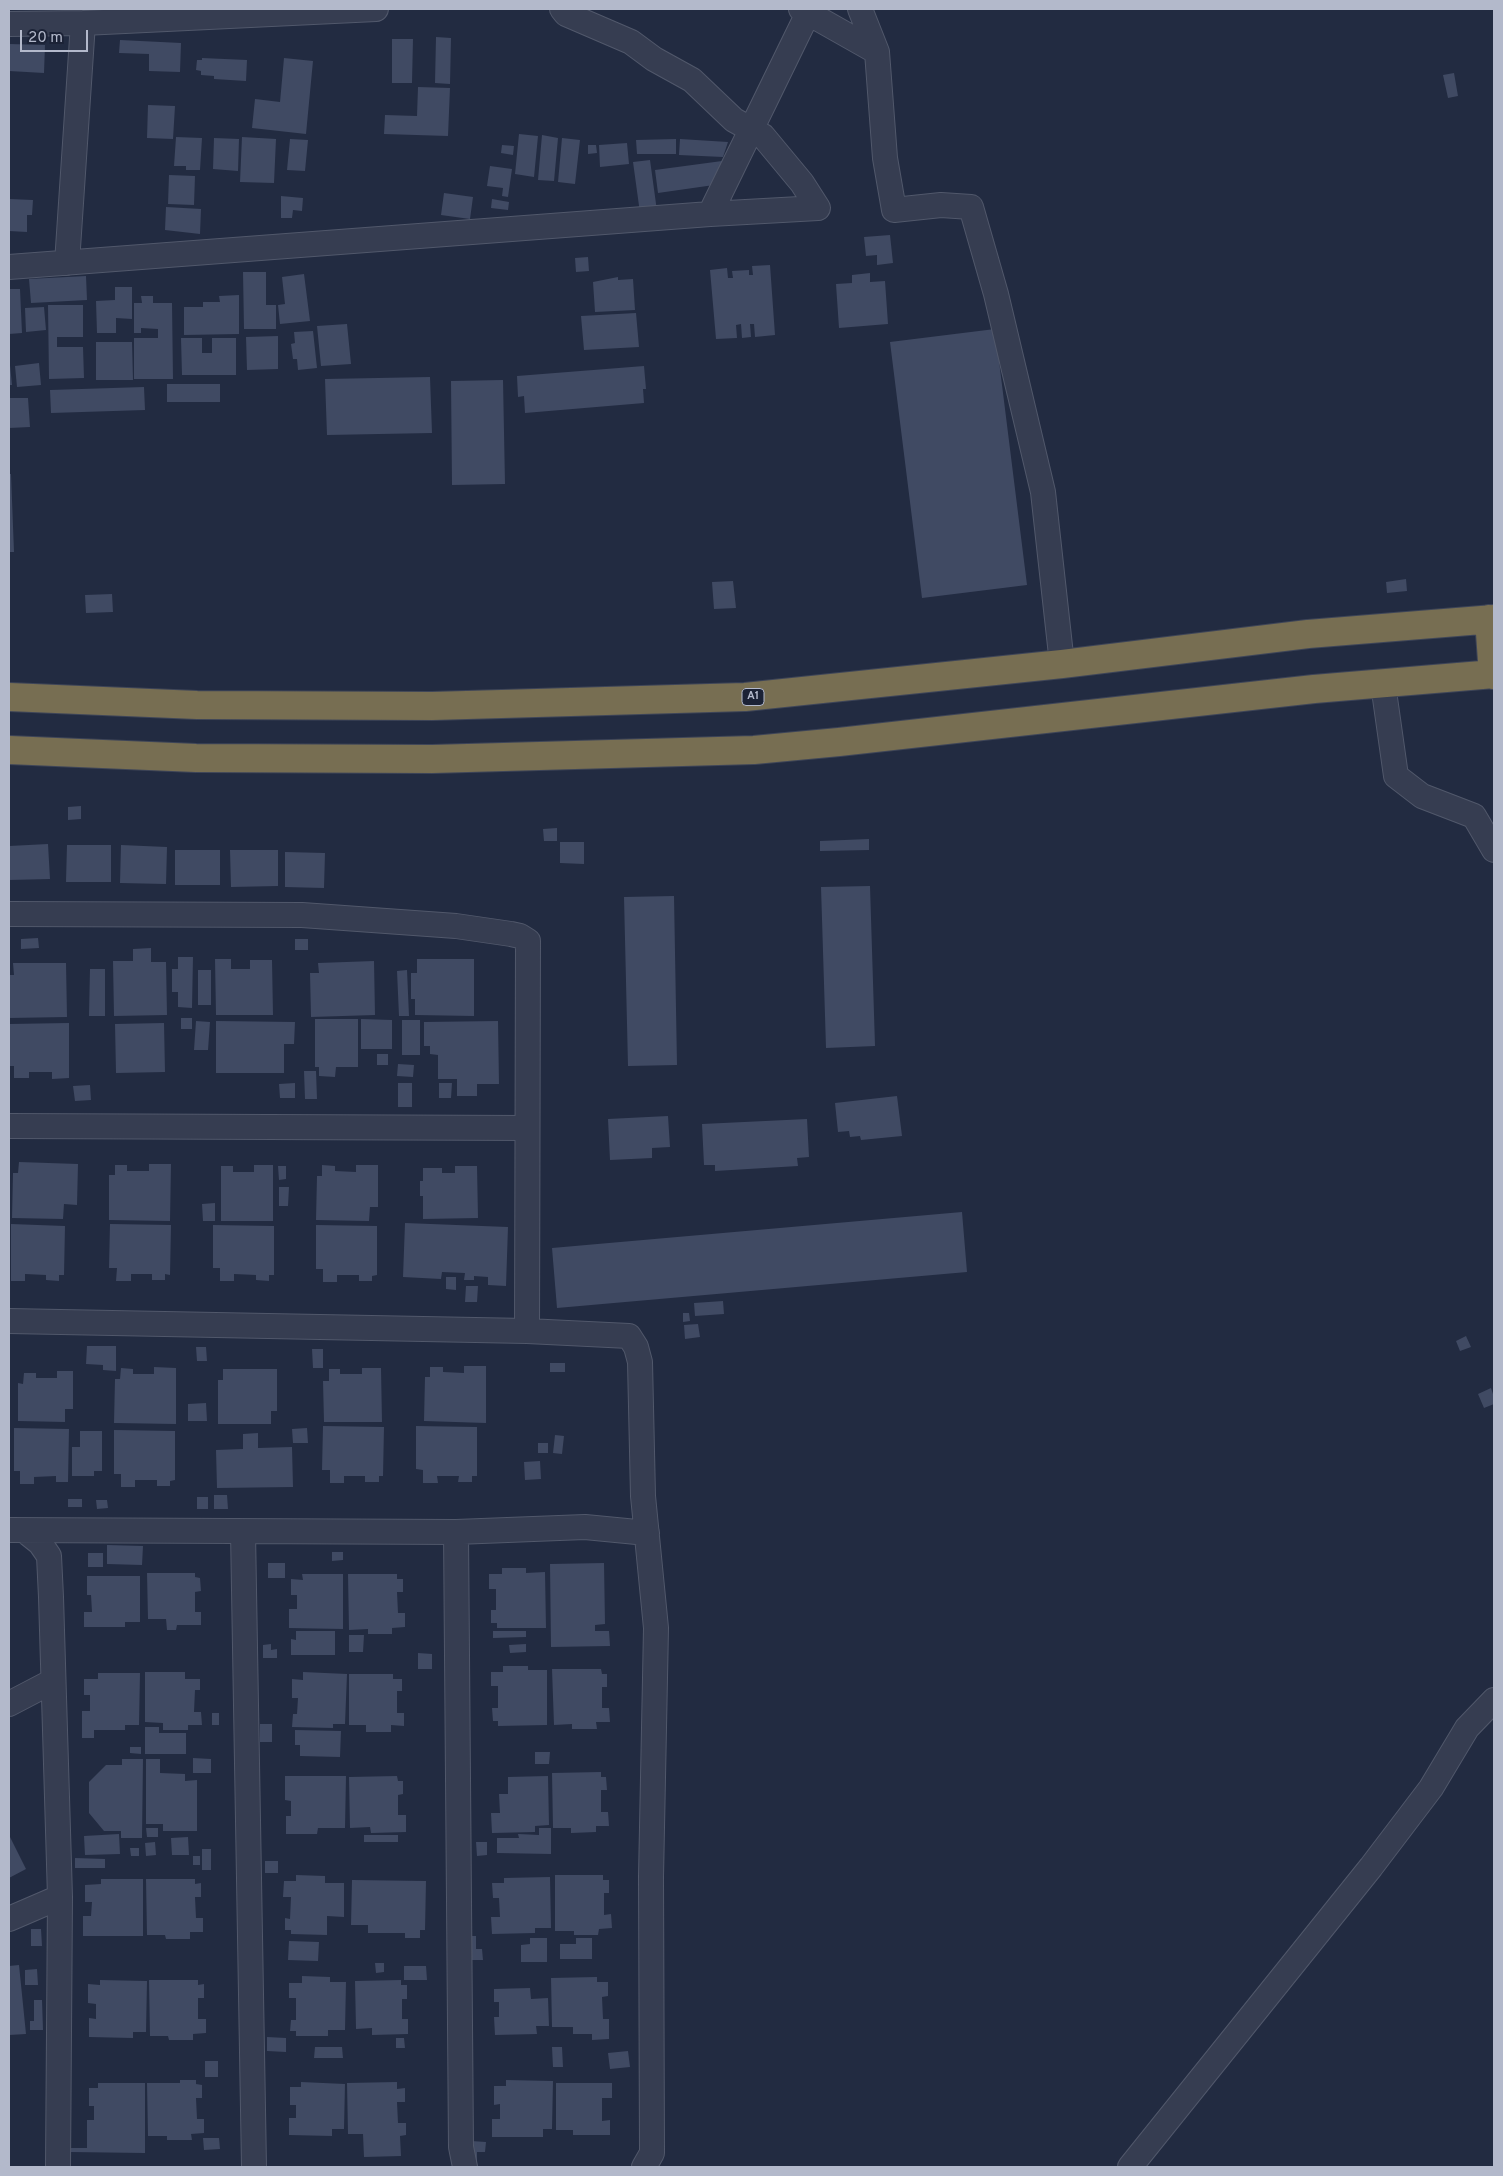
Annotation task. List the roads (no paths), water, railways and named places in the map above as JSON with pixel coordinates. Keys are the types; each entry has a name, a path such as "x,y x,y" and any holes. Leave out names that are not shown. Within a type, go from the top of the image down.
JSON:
{"highway":[{"name":"A1","path":"9,697 217,706 432,706 667,701 745,697 1062,664 1308,634 1492,619"},
{"path":"9,750 196,758 432,760 754,750 1314,689 1494,674 1492,619"}],"street":[{"path":"9,24 72,19 376,9"},
{"path":"9,267 710,214 818,208 802,183 763,136 752,128 734,120 692,80 654,59 631,42 566,14 562,9"},
{"path":"860,9 877,52 885,158 894,210 941,205 971,207 996,294 1043,492 1062,664"},
{"path":"710,214 806,10 877,52"},
{"path":"67,262 72,19"},
{"path":"1383,684 1396,776 1422,796 1474,816 1494,850"},
{"path":"9,914 302,915 456,926 520,936 528,941 527,1330"},
{"path":"9,1126 527,1128"},
{"path":"9,1321 527,1330 629,1336 636,1347 640,1362 643,1398 644,1496 656,1628 652,1877 652,2153 644,2167"},
{"path":"17,1530 456,1532 586,1527 647,1533"},
{"path":"17,1530 40,1543 49,1556 60,1897 58,2167"},
{"path":"243,1532 254,2167"},
{"path":"456,1532 461,2147 465,2167"},
{"path":"9,1704 54,1681"},
{"path":"1130,2167 1371,1867 1430,1788 1467,1728 1494,1700"},
{"path":"9,1919 60,1897"}]}
